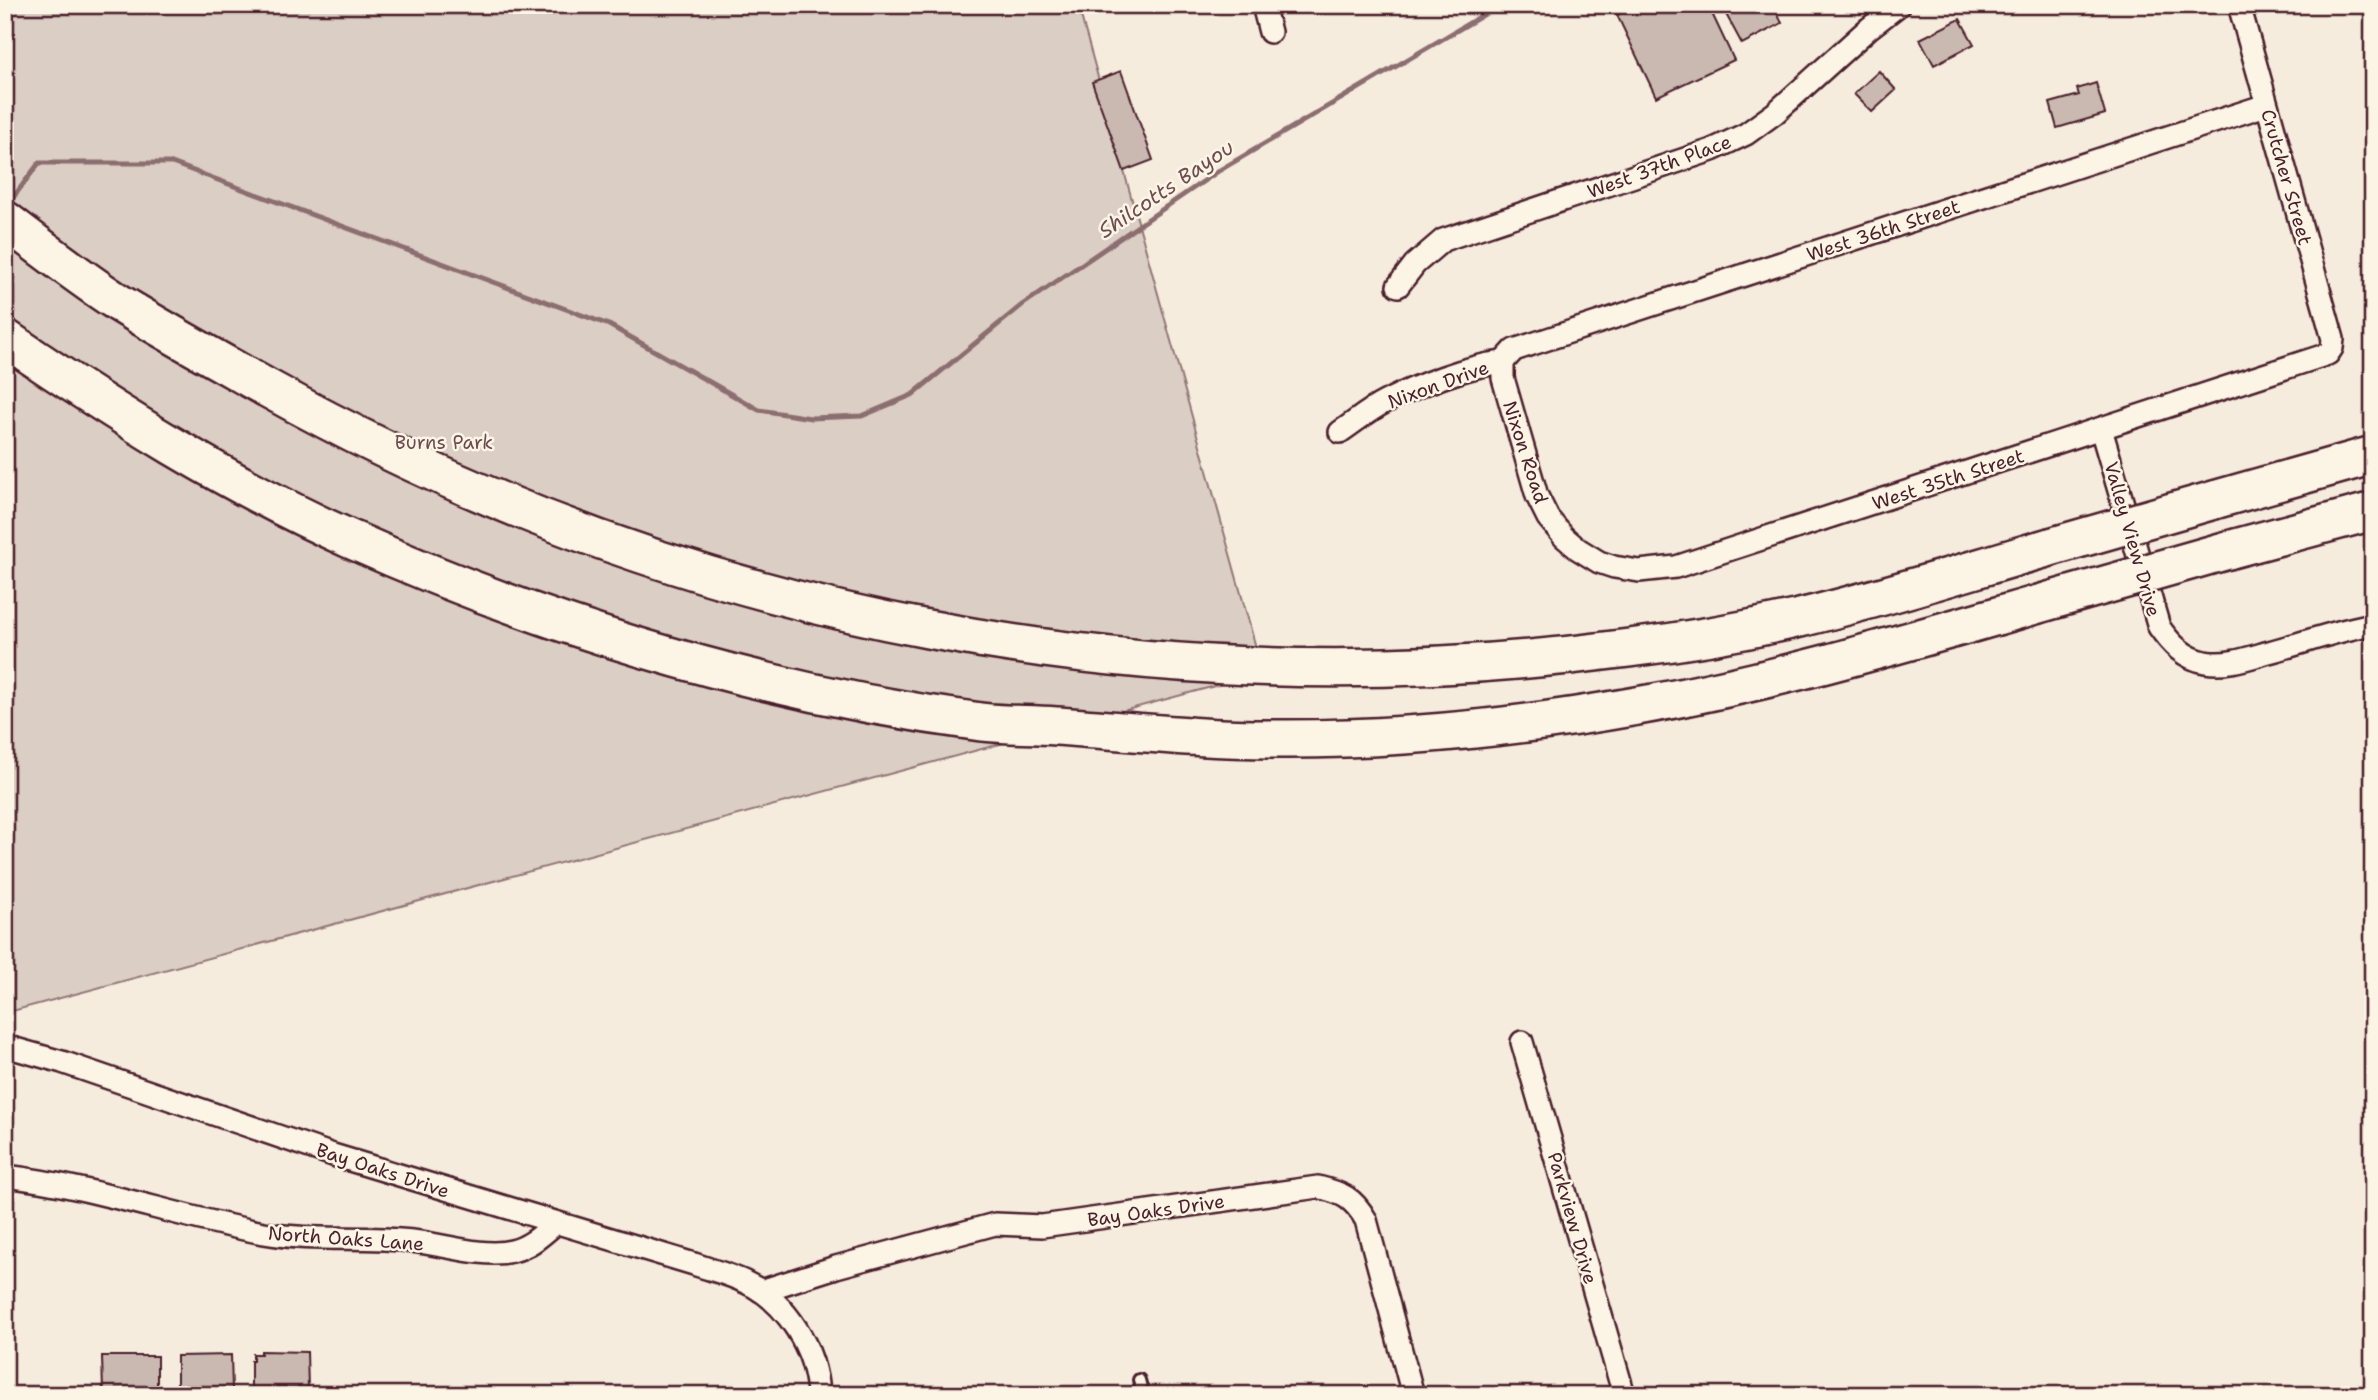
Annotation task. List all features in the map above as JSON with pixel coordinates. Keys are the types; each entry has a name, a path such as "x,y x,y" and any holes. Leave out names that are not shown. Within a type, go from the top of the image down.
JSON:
{"highway":[{"path":"5,220 116,301 325,421 498,501 618,547 787,599 941,632 1044,649 1128,658 1298,668 1455,664 1560,656 1721,634 1800,618 2373,455"},
{"path":"5,338 127,418 209,467 349,538 424,569 535,612 705,666 888,707 979,722 1145,734 1267,739 1372,736 1483,727 1632,707 1749,685 2373,511"}],"street":[{"path":"1263,5 1270,32"},
{"name":"West 37th Place","path":"1398,286 1415,264 1443,240 1712,150 1746,134 1775,113 1868,29 1899,5"},
{"name":"Crutcher Street","path":"2239,5 2333,339 2332,348"},
{"name":"West 36th Street","path":"1503,362 1514,350 2266,104"},
{"name":"West 35th Street","path":"1564,537 1599,562 1614,567 1639,571 1676,567 2328,354 2332,348"},
{"name":"Nixon Drive","path":"1340,432 1383,403 1402,394 1480,365 1503,362"},
{"name":"Nixon Road","path":"1503,362 1503,379 1537,496 1548,518 1564,537"},
{"name":"Valley View Drive","path":"2101,429 2159,627 2178,649 2204,662 2221,663 2373,624"},
{"name":"Parkview Drive","path":"1522,1042 1624,1395"},
{"name":"Bay Oaks Drive","path":"5,1046 62,1062 333,1155 694,1264 745,1282 761,1291 797,1329 809,1352 818,1395"},
{"name":"North Oaks Lane","path":"5,1177 64,1186 265,1234 306,1238 410,1240 494,1253 513,1251 530,1244 556,1223"},
{"name":"Bay Oaks Drive","path":"761,1291 836,1267 995,1224 1042,1226 1318,1187 1343,1193 1360,1209 1366,1220 1413,1395"}],"lane":[{"path":"1139,1380 1143,1395"}],"green space":[{"name":"Burns Park","path":"5,5 1078,5 1263,673 5,1013"}],"building":[{"path":"1637,5 1708,5 1734,60 1656,97 1617,15"},
{"path":"1721,5 1773,5 1782,23 1742,44"},
{"path":"1960,19 1974,44 1934,65 1920,39"},
{"path":"1121,71 1153,160 1124,171 1092,82"},
{"path":"1879,71 1896,90 1872,112 1854,94"},
{"path":"2096,83 2105,114 2057,128 2050,103 2079,95 2077,89"},
{"path":"261,1351 307,1352 308,1388 251,1389 251,1361 253,1354 261,1354"},
{"path":"231,1355 232,1389 177,1390 177,1356"},
{"path":"102,1356 157,1356 157,1390 103,1391"}],"waterway":[{"name":"Shilcotts Bayou","path":"6,207 39,163 172,163 609,325 759,410 811,418 862,416 912,395 1022,305 1220,170 1500,5"}]}
